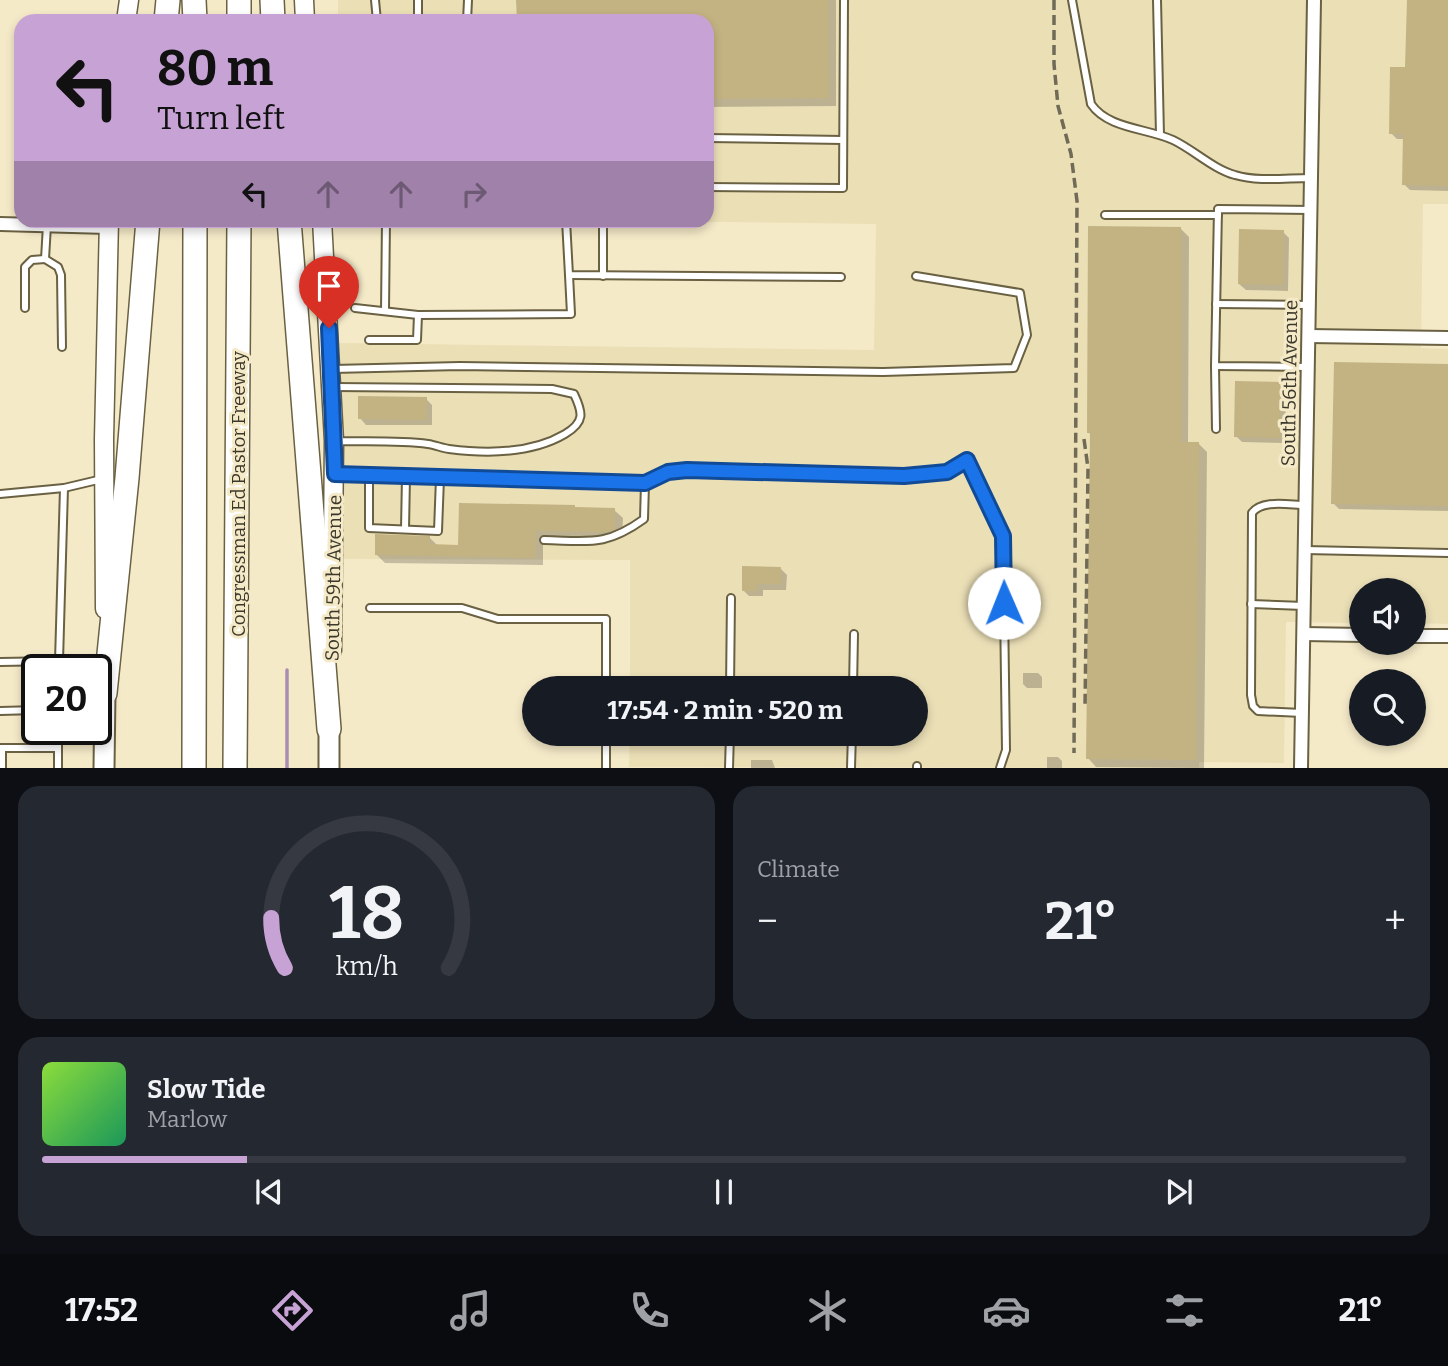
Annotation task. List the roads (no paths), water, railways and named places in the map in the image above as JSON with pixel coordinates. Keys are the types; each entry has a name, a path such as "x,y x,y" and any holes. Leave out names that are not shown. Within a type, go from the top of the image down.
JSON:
{"highway":[{"path":"110,654 147,228"},
{"path":"194,768 195,228"},
{"name":"Congressman Ed Pastor Freeway","path":"235,768 239,228"},
{"path":"290,228 329,729"}],"main road":[{"path":"106,654 104,478 109,228"},
{"name":"South 59th Avenue","path":"323,228 335,474 329,768"},
{"path":"104,768 105,745"}],"street":[{"name":"South 56th Avenue","path":"1301,768 1314,0"},
{"path":"1309,336 1448,338"},
{"path":"1304,634 1349,635"},
{"path":"1426,636 1448,636"}],"lane":[{"path":"714,187 843,188 844,0"},
{"path":"1072,0 1091,104 1097,113 1115,122 1174,140 1232,175 1248,178 1311,178"},
{"path":"1157,0 1160,135"},
{"path":"714,138 843,140"},
{"path":"1216,429 1219,209 1311,210"},
{"path":"1105,215 1218,215"},
{"path":"45,260 47,228"},
{"path":"385,312 386,228"},
{"path":"355,308 418,315 571,314 566,228"},
{"path":"603,228 603,276"},
{"path":"25,308 25,267 32,260 45,260 58,267 61,275 62,346"},
{"path":"569,275 841,277"},
{"path":"332,378 460,366 883,372 1014,368 1027,335 1020,293 916,276"},
{"path":"1216,304 1309,305"},
{"path":"369,340 417,340 418,315"},
{"path":"1215,366 1308,367"},
{"path":"332,378 552,389 574,394 581,410 580,420 573,429 545,445 521,450 448,449 430,444 334,441"},
{"path":"335,474 645,483 668,472 687,470 904,476 947,472 967,460 1003,536 1006,750 1000,768"},
{"path":"369,475 369,528 438,531 440,478"},
{"path":"405,529 406,477"},
{"path":"0,494 64,488 104,478"},
{"path":"544,540 604,541 623,534 644,519 645,483"},
{"path":"59,654 64,488"},
{"path":"1302,713 1258,711 1253,706 1252,513 1263,504 1306,505"},
{"path":"1305,550 1448,553"},
{"path":"730,676 731,598"},
{"path":"1251,604 1304,606"},
{"path":"370,608 461,608 498,619 606,619 606,676"},
{"path":"853,676 854,634"},
{"path":"0,662 21,662"},
{"path":"0,711 21,710"},
{"path":"606,746 606,768"},
{"path":"729,768 730,746"},
{"path":"851,768 852,746"},
{"path":"2,768 1,748 58,748 58,768"}],"waterway":[{"path":"287,670 287,768"}],"railway":[{"path":"1054,0 1054,64 1058,106 1071,154 1077,201 1074,753"},
{"path":"1084,439 1088,468 1085,708"}]}
